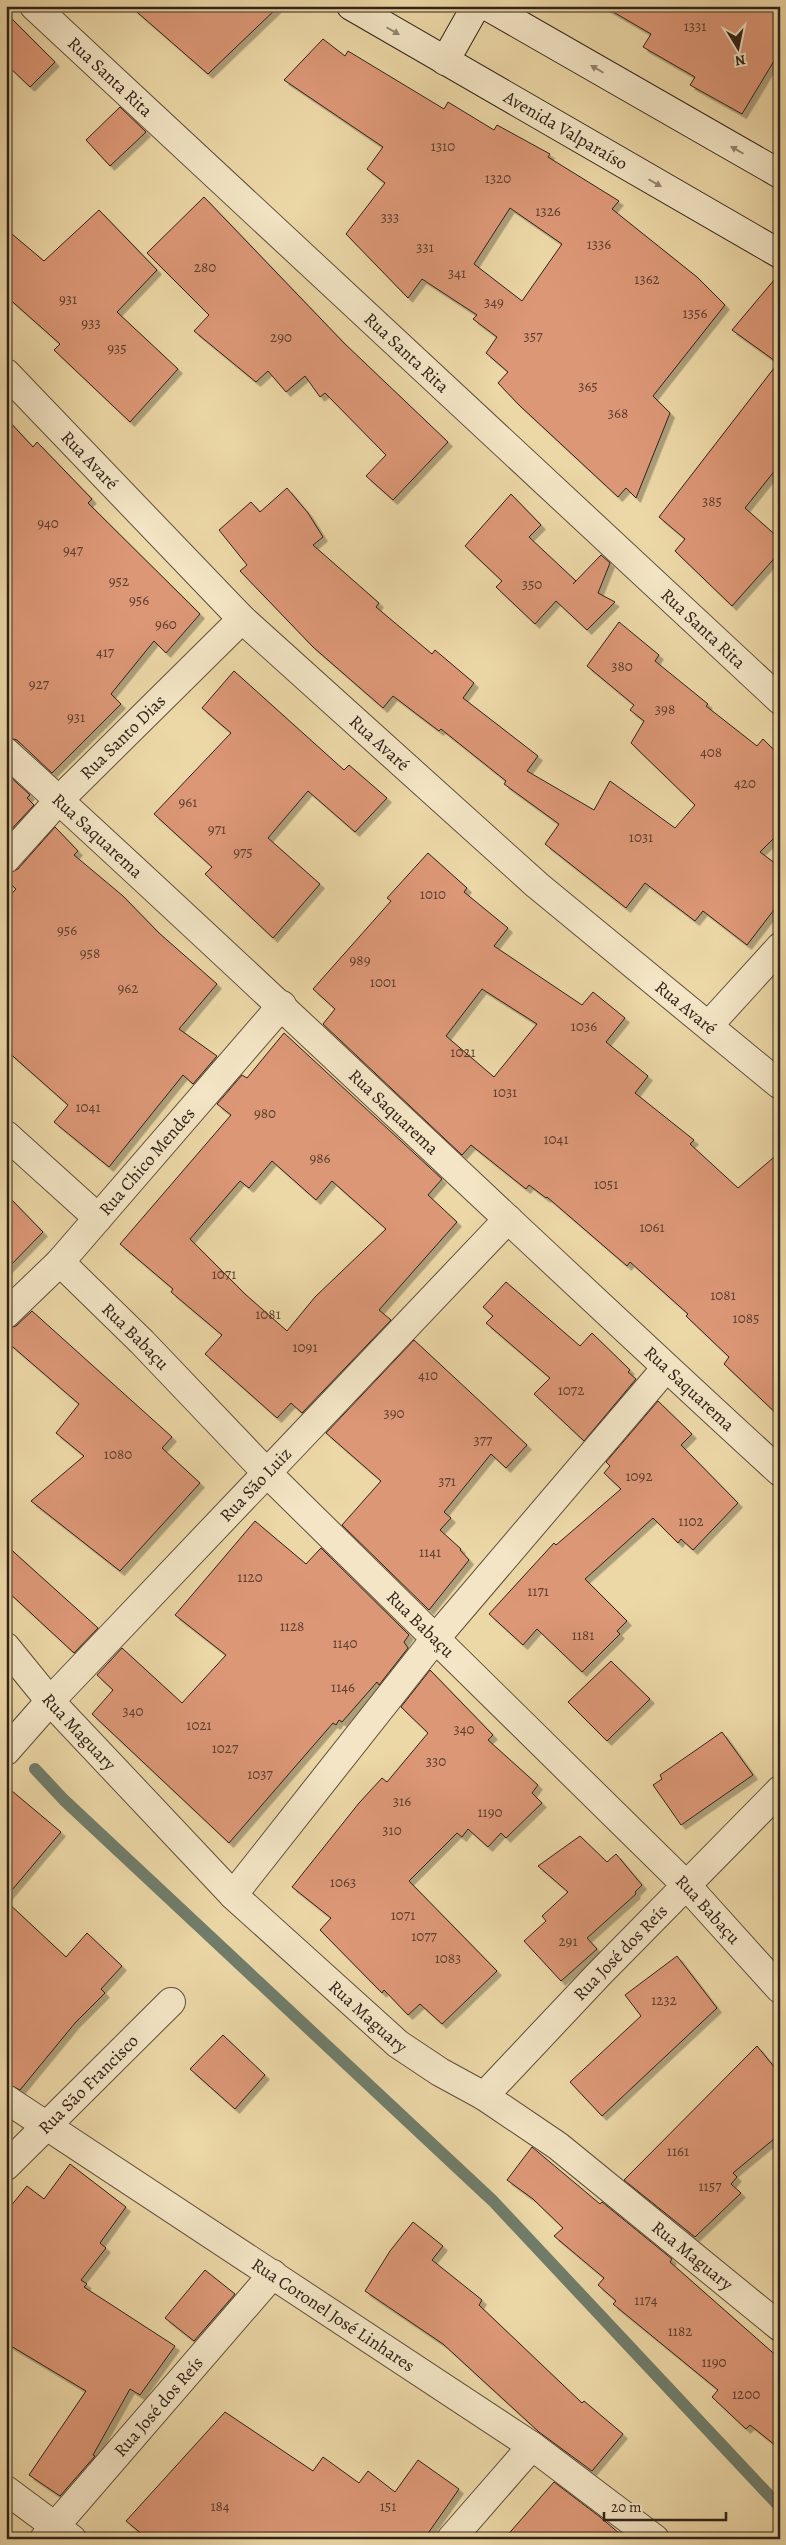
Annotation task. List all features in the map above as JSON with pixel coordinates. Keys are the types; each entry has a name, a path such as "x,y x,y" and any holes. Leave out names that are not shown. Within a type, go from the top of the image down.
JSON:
{"street":[{"name":"Rua Santa Rita","path":"34,6 780,700"},
{"name":"Avenida Valparaíso","path":"351,6 780,254"},
{"path":"445,61 476,6"},
{"path":"487,6 780,174"},
{"name":"Rua Avaré","path":"6,373 242,619 537,884 780,1085"},
{"name":"Rua Santo Dias","path":"6,859 59,800 242,619"},
{"name":"Rua Saquarema","path":"6,752 282,1006 666,1368 780,1472"},
{"path":"708,1025 780,946"},
{"name":"Rua Chico Mendes","path":"6,1314 60,1262 282,1006"},
{"path":"6,1135 98,1218"},
{"name":"Rua São Luiz","path":"6,1752 50,1701 508,1219"},
{"name":"Rua Babaçu","path":"60,1262 142,1342 266,1472 686,1886 780,1989"},
{"path":"233,1895 435,1639 666,1368"},
{"name":"Rua Maguary","path":"6,1647 50,1701 233,1895 398,2044 440,2072 484,2096 573,2158 780,2327"},
{"name":"Rua José dos Reís","path":"484,2096 599,1974 780,1790"},
{"name":"Rua São Francisco","path":"6,2166 45,2125 171,2002"},
{"name":"Rua Coronel José Linhares","path":"6,2099 532,2446 655,2539"},
{"name":"Rua José dos Reís","path":"57,2535 273,2274"},
{"path":"451,2539 532,2446"},
{"path":"6,2490 57,2535"}],"building":[{"path":"130,6 279,6 208,74"},
{"path":"603,6 780,6 780,51 742,114 690,85 695,77 643,47 651,34"},
{"path":"6,13 55,62 30,87 6,64"},
{"path":"323,39 345,56 348,51 444,109 448,102 494,130 497,125 550,154 548,157 619,201 612,209 697,277 725,305 653,396 670,413 636,498 626,488 618,497 498,383 508,372 486,353 497,337 473,319 477,315 422,279 408,298 346,234 385,183 367,169 383,147 284,80","holes":["510,208 562,244 522,301 474,264"]},
{"path":"120,107 146,132 110,166 86,140"},
{"path":"204,197 344,343 448,442 393,500 366,476 386,455 325,393 320,397 305,376 286,392 268,371 256,382 194,331 209,315 147,253"},
{"path":"99,210 157,270 117,312 178,369 130,422 54,350 60,344 6,296 6,229 44,261"},
{"path":"780,273 780,464 745,508 780,539 780,552 732,606 675,551 685,539 659,517 778,363 732,330"},
{"path":"6,418 33,447 37,442 92,499 88,503 200,614 166,653 154,641 111,694 121,704 52,773 17,740 6,737"},
{"path":"287,488 308,513 323,537 313,545 379,603 376,607 432,654 435,650 474,683 463,698 538,756 527,771 594,810 610,781 675,828 695,805 631,743 644,721 630,710 634,705 587,666 619,622 659,655 655,661 708,704 706,706 757,746 763,739 780,756 780,832 760,852 780,867 780,902 747,945 703,911 695,921 645,883 626,908 545,844 559,824 504,784 506,781 441,729 439,731 393,696 383,708 313,647 240,571 247,565 219,530 251,502 260,512"},
{"path":"511,494 541,525 529,537 576,581 601,555 610,563 598,593 615,602 587,630 556,601 535,624 496,587 502,581 465,546"},
{"path":"234,671 344,770 349,765 387,798 355,832 308,791 268,838 320,884 273,938 205,874 212,867 154,814 231,733 202,708"},
{"path":"6,773 30,795 27,798 34,805 6,835"},
{"path":"55,827 78,851 74,855 123,896 159,933 217,984 179,1029 217,1056 193,1084 183,1075 109,1167 54,1122 68,1105 6,1050 6,900 16,889 6,880 6,874 18,869"},
{"path":"428,853 467,888 464,892 508,928 494,946 582,1005 593,992 625,1018 606,1042 648,1076 635,1093 694,1140 690,1144 738,1188 780,1152 780,1417 724,1364 729,1357 686,1316 688,1314 630,1262 627,1266 547,1197 529,1185 526,1189 471,1145 462,1155 323,1024 335,1009 313,989 391,901 387,898","holes":["482,989 537,1024 494,1077 446,1036"]},
{"path":"284,1033 442,1179 428,1195 457,1222 379,1310 391,1320 302,1413 291,1403 277,1418 205,1354 222,1335 171,1292 173,1289 120,1244 231,1115 217,1104 242,1075 247,1078","holes":["272,1161 316,1200 332,1181 386,1229 315,1297 287,1331 245,1294 190,1239 240,1181 249,1188"]},
{"path":"6,1194 43,1232 6,1270"},
{"path":"506,1282 580,1346 592,1333 630,1370 628,1372 636,1379 584,1441 534,1394 550,1378 486,1323 493,1316 483,1307"},
{"path":"32,1311 172,1437 162,1448 200,1483 120,1571 31,1501 84,1456 56,1433 79,1404 6,1341 6,1329 16,1326"},
{"path":"414,1340 527,1445 506,1468 491,1454 444,1512 451,1518 440,1530 461,1549 469,1560 429,1610 342,1525 381,1481 326,1433"},
{"path":"658,1401 692,1434 681,1445 738,1503 693,1550 681,1539 678,1543 653,1518 585,1579 627,1621 617,1631 620,1634 582,1672 537,1629 523,1645 489,1614 554,1543 556,1545 621,1489 604,1473 610,1466 606,1462"},
{"path":"255,1521 306,1564 321,1548 409,1635 404,1642 408,1648 379,1685 377,1682 342,1722 339,1720 336,1725 333,1723 229,1843 92,1714 113,1690 97,1675 122,1648 182,1703 226,1655 175,1615"},
{"path":"6,1545 98,1628 74,1653 6,1590"},
{"path":"611,1661 650,1699 607,1741 568,1702"},
{"path":"430,1670 493,1735 488,1740 538,1785 532,1793 542,1803 506,1838 501,1833 488,1847 468,1829 462,1837 457,1833 409,1881 497,1971 442,2024 420,2004 408,2015 384,1990 382,1993 320,1930 331,1918 292,1887 359,1803 382,1778 387,1782 428,1733 401,1707"},
{"path":"722,1732 753,1775 681,1825 653,1785 662,1779 660,1775"},
{"path":"6,1786 61,1832 6,1897"},
{"path":"580,1836 607,1862 616,1854 642,1885 635,1892 636,1894 587,1938 597,1949 561,1981 524,1941 546,1921 542,1916 568,1892 538,1866"},
{"path":"6,1901 66,1957 87,1933 122,1966 101,1989 105,1993 75,2023 20,2090 6,2083"},
{"path":"677,1956 717,2008 602,2116 570,2082 641,2016 625,1995"},
{"path":"223,2035 265,2075 235,2109 190,2069"},
{"path":"757,2046 780,2074 780,2134 733,2173 737,2177 731,2184 741,2193 695,2237 624,2180"},
{"path":"532,2147 600,2204 602,2202 672,2259 670,2262 780,2359 780,2449 750,2425 746,2429 712,2397 718,2390 613,2304 616,2301 598,2285 604,2278 554,2236 563,2228 533,2199 507,2180"},
{"path":"70,2164 126,2207 100,2243 106,2248 81,2280 87,2284 84,2287 175,2346 140,2395 130,2389 93,2455 95,2456 60,2496 29,2475 86,2391 6,2343 6,2212 27,2186 44,2199"},
{"path":"413,2222 443,2246 432,2260 482,2300 479,2305 582,2403 584,2401 623,2434 592,2471 539,2432 443,2344 365,2291 390,2251"},
{"path":"205,2270 235,2294 194,2341 165,2318"},
{"path":"225,2412 313,2471 323,2457 359,2483 368,2471 395,2492 418,2460 459,2489 424,2539 148,2539 126,2521"},
{"path":"554,2482 600,2517 626,2539 504,2539"}],"waterway":[{"path":"35,1769 64,1800 493,2201 780,2507"}]}
